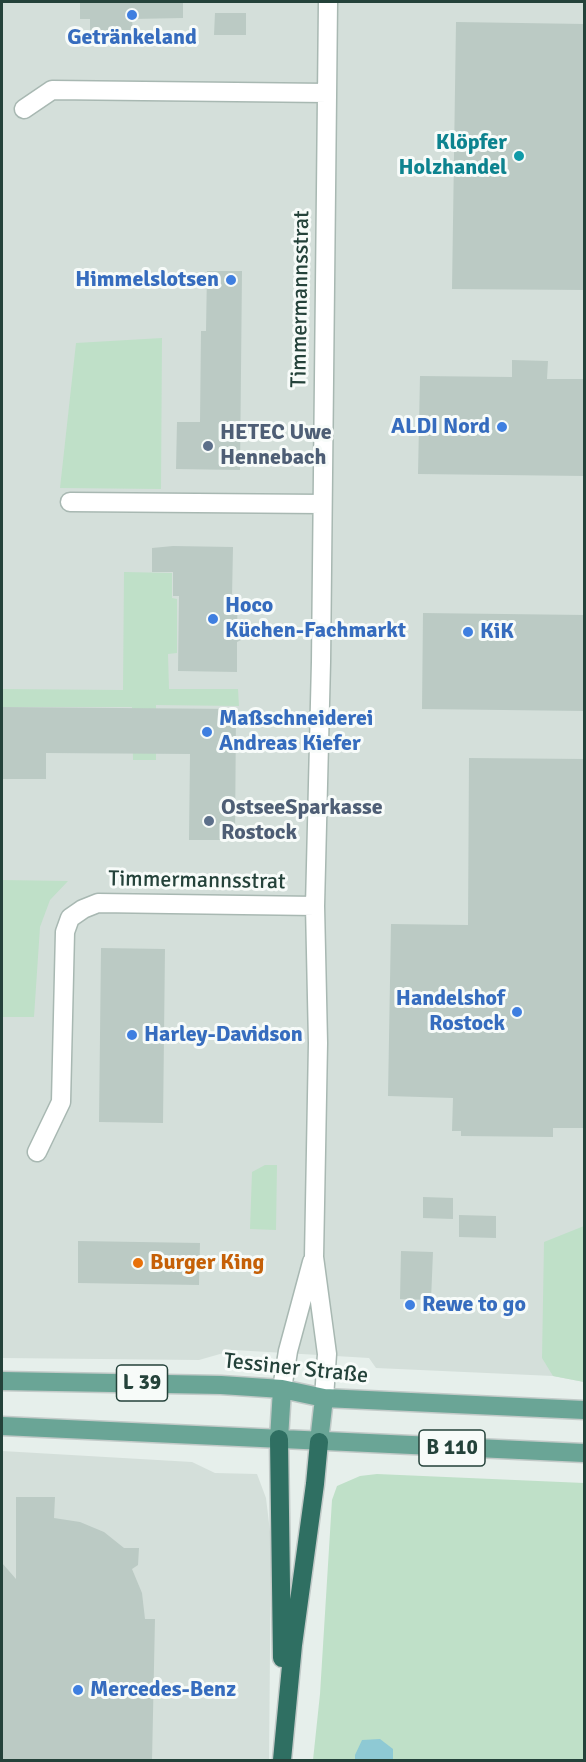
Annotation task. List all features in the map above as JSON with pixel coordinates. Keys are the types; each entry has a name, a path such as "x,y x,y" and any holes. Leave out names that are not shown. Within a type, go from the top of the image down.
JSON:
{"highway":[{"path":"279,1439 282,1756"},
{"path":"282,1756 293,1645 319,1442"}],"main road":[{"name":"Tessiner Straße","path":"2,1381 221,1385 282,1389 324,1398 585,1410"},
{"name":"Timmermannsstrat","path":"279,1439 282,1389"},
{"path":"319,1442 324,1398"},
{"name":"L 39","path":"2,1426 319,1442"},
{"name":"B 110","path":"319,1442 585,1453"}],"street":[{"name":"Timmermannsstrat","path":"324,1398 327,1354 314,1257 318,1043 315,906 320,712 328,2"},
{"path":"24,108 52,90 327,93"},
{"path":"70,502 322,504"},
{"name":"Timmermannsstrat","path":"37,1152 61,1102 65,932 70,918 98,903 315,906"},
{"name":"Timmermannsstrat","path":"282,1389 288,1351 314,1257"}],"shaded area":[{"path":"2,2 584,2 584,1382 553,1376 376,1368 369,1358 234,1350 199,1360 2,1358"},
{"path":"2,1451 192,1462 215,1473 257,1474 266,1498 271,1540 269,1760 2,1760"}],"green space":[{"path":"162,338 161,489 60,488 76,343"},
{"path":"124,572 172,573 172,598 177,599 177,653 168,654 169,689 238,689 239,706 156,705 156,760 133,760 132,707 2,707 2,689 123,690"},
{"path":"2,880 68,881 50,900 40,927 34,1017 2,1017"},
{"path":"265,1165 277,1165 276,1230 250,1229 252,1172"},
{"path":"584,1226 584,1382 553,1376 542,1358 544,1242"},
{"path":"377,1474 584,1483 584,1760 313,1760 320,1694 332,1500 337,1486 360,1476"}],"water":[{"path":"380,1739 393,1749 393,1760 355,1760 362,1740"}],"building":[{"name":"Getränkeland","path":"80,2 183,2 183,18 132,19 133,32 90,32 90,19 80,19"},
{"path":"215,13 246,13 246,35 214,35"},
{"name":"Klöpfer Holzhandel","path":"456,22 585,24 585,290 452,289"},
{"path":"207,271 242,271 240,470 176,469 177,422 200,422 201,331 206,331"},
{"name":"ALDI Nord","path":"512,360 548,361 547,379 585,379 585,476 418,474 420,376 512,377"},
{"path":"233,547 232,597 238,597 237,626 241,629 241,640 237,642 237,672 178,671 179,596 173,596 173,572 152,572 152,548"},
{"path":"423,613 585,615 585,711 422,709"},
{"path":"2,707 236,709 235,840 189,840 190,754 46,753 46,779 2,779"},
{"name":"Handelshof Rostock","path":"469,758 585,759 585,1128 553,1128 553,1137 461,1136 461,1131 452,1131 453,1098 388,1096 391,924 468,925"},
{"name":"Harley-Davidson","path":"101,948 165,949 163,1123 99,1122"},
{"path":"423,1197 453,1198 453,1219 423,1218"},
{"path":"459,1215 496,1216 496,1238 459,1237"},
{"name":"Burger King","path":"78,1241 200,1243 199,1285 78,1283"},
{"path":"401,1251 433,1252 431,1300 400,1299"},
{"name":"Mercedes-Benz","path":"16,1497 55,1497 54,1518 80,1522 104,1532 124,1548 139,1548 138,1565 132,1569 142,1593 145,1619 155,1619 152,1761 2,1761 2,1563 16,1579"}],"place":[{"name":"Getränkeland","path":"132,15"},
{"name":"Klöpfer Holzhandel","path":"519,156"},
{"name":"Himmelslotsen","path":"231,280"},
{"name":"ALDI Nord","path":"502,427"},
{"name":"HETEC Uwe Hennebach","path":"208,446"},
{"name":"Hoco Küchen-Fachmarkt","path":"213,619"},
{"name":"KiK","path":"468,632"},
{"name":"Maßschneiderei Andreas Kiefer","path":"207,732"},
{"name":"OstseeSparkasse Rostock","path":"209,821"},
{"name":"Handelshof Rostock","path":"517,1012"},
{"name":"Harley-Davidson","path":"132,1035"},
{"name":"Burger King","path":"138,1263"},
{"name":"Rewe to go","path":"410,1305"},
{"name":"Mercedes-Benz","path":"78,1690"}]}
